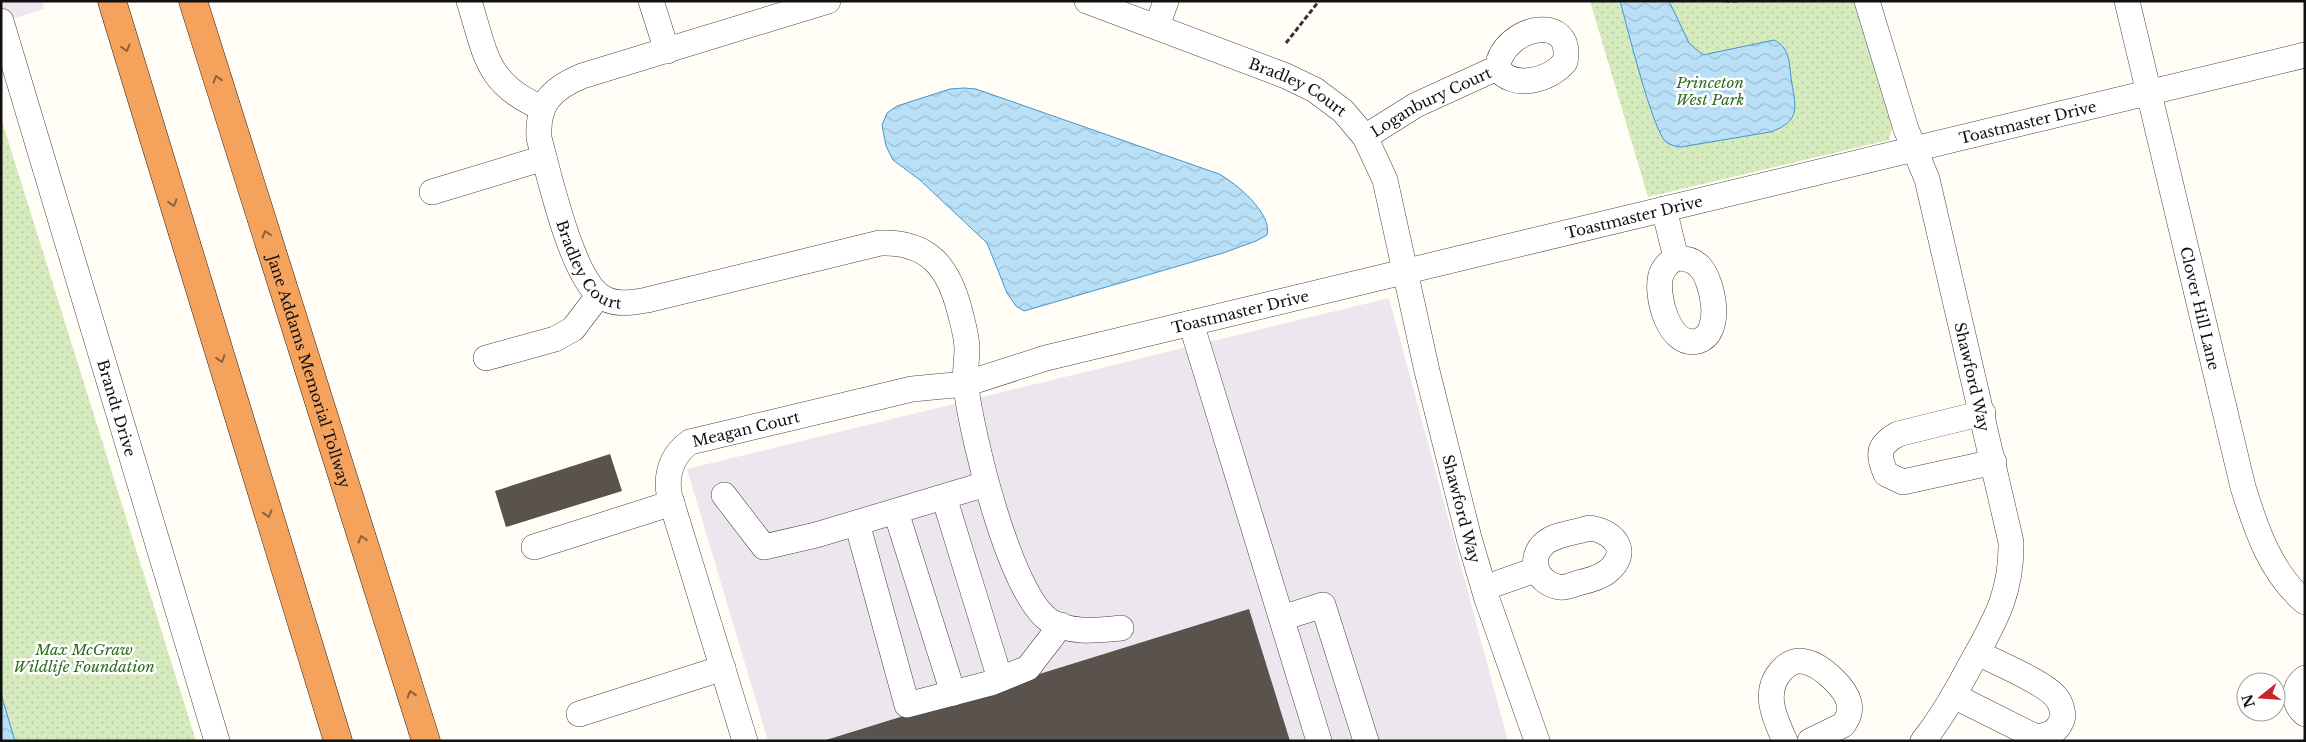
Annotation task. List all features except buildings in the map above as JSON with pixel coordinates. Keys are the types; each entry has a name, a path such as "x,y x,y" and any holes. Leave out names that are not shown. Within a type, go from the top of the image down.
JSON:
{"highway":[{"path":"112,1 338,741"},
{"name":"Jane Addams Memorial Tollway","path":"193,1 426,741"}],"street":[{"path":"469,1 493,73 510,91 542,108 555,90 568,82 828,1"},
{"path":"651,1 666,51"},
{"name":"Bradley Court","path":"1087,1 1286,76 1315,90 1344,111 1365,137 1385,180 1405,272"},
{"path":"1157,26 1166,1"},
{"name":"Shawford Way","path":"1867,1 1913,149 1927,179 1983,413 2011,542 2012,563 2005,596 1978,653 1954,696 1940,720 1923,741"},
{"name":"Clover Hill Lane","path":"2127,1 2243,487 2254,524 2272,562 2305,602"},
{"name":"Brandt Drive","path":"3,32 217,741"},
{"name":"Toastmaster Drive","path":"965,384 1046,358 2305,55"},
{"name":"Loganbury Court","path":"1365,137 1416,105 1497,68"},
{"name":"Bradley Court","path":"542,108 538,122 539,138 580,273 599,295 611,301 625,304 647,300 880,244 896,243 912,246 938,262 951,285 967,347 965,384 973,431 986,484 1026,594 1050,621 1061,625"},
{"path":"432,192 544,158"},
{"path":"1664,209 1676,258"},
{"name":"Shawford Way","path":"1405,272 1452,472 1484,588 1537,741"},
{"path":"486,358 561,335 573,329 599,295"},
{"path":"1191,323 1319,741"},
{"name":"Meagan Court","path":"745,741 672,503 667,481 669,470 677,454 690,442 912,389 965,384"},
{"path":"1983,413 1898,434 1888,440 1881,449 1881,462 1886,474 1903,482 1994,462"},
{"path":"724,495 764,547 896,512 986,484"},
{"path":"944,498 1000,679"},
{"path":"534,547 672,503"},
{"path":"896,512 953,693"},
{"path":"857,523 907,705 1000,679 1028,668 1061,625 1079,631 1120,628"},
{"path":"1484,588 1535,570"},
{"path":"1282,618 1323,605 1366,741"},
{"path":"1954,696 2036,737 2046,736 2056,731 2063,720 2062,709 2056,697 2045,688 1978,653"},
{"path":"1785,741 1772,706 1772,688 1787,664 1796,661 1806,662 1818,667 1843,691 1849,701 1850,709 1843,725 1810,741"},
{"path":"579,714 723,668"},
{"path":"2305,678 2298,686 2295,695 2297,705 2305,714"}],"path":[{"path":"1286,43 1319,1"},
{"path":"1726,1 1738,1"}],"shaded area":[{"path":"1,1 42,1 44,9 1,22"},
{"path":"1389,298 1508,741 768,741 687,469"}],"green space":[{"name":"Princeton West Park","path":"1590,1 1856,1 1894,121 1889,140 1648,197"},
{"name":"Max McGraw Wildlife Foundation","path":"1,118 196,741 1,741"}],"water":[{"path":"1620,1 1669,1 1689,43 1703,55 1774,40 1779,43 1786,51 1789,61 1795,104 1792,117 1788,123 1770,132 1681,147 1673,146 1666,142 1660,133 1647,98"},
{"path":"950,89 976,89 1219,174 1235,184 1252,200 1264,218 1267,235 1223,253 1024,311 1016,306 1007,293 987,243 920,180 893,160 886,146 882,125 887,113 897,106"},
{"path":"1,694 15,741 1,741"}]}
